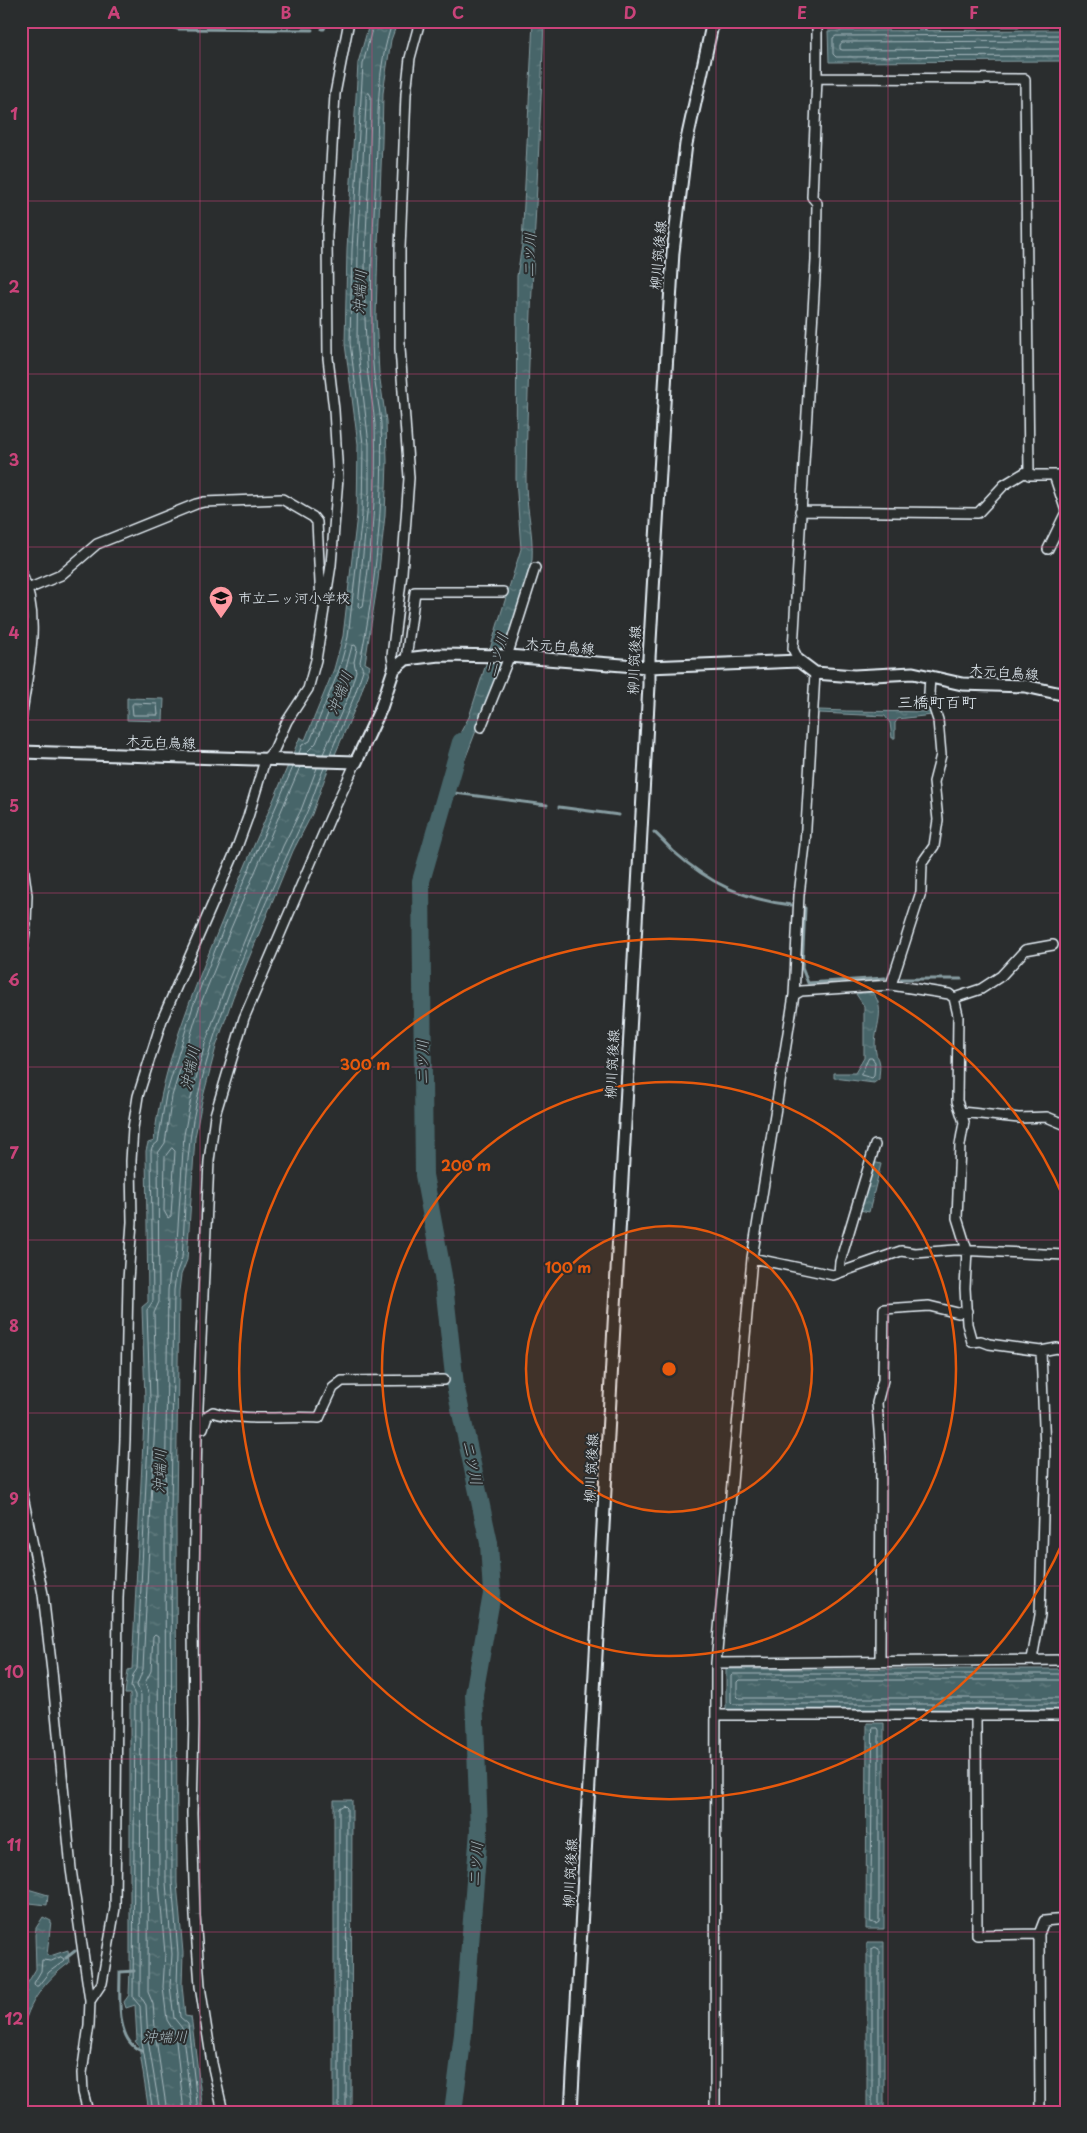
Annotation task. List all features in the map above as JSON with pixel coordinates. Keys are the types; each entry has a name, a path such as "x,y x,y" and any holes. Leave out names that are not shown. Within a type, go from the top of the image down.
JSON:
{"main road":[{"name":"柳川筑後線","path":"571,2112 648,668 673,252 686,144 713,21"},
{"name":"木元白鳥線","path":"394,669 406,660 439,655 508,656 648,668 799,661"},
{"path":"799,661 816,673"},
{"path":"352,762 381,708 394,669"},
{"name":"木元白鳥線","path":"816,673 854,676 913,673 968,685 1025,686 1066,695"},
{"name":"木元白鳥線","path":"21,752 352,762"}],"street":[{"path":"90,2001 102,1983 115,1908 118,1598 125,1439 128,1280 132,1222 131,1161 135,1112 138,1096 162,1020 236,850 274,750 287,721 308,689 316,660 331,565 338,478 334,410 328,358 327,235 335,94 349,21"},
{"path":"394,669 393,648 402,573 409,478 400,348 403,175 407,85 410,58 420,21"},
{"path":"799,661 793,649 816,260 817,202 812,197 817,78 817,21"},
{"path":"968,21 1037,21"},
{"path":"817,78 1025,79 1029,475 1066,475"},
{"path":"800,511 978,513 1004,485 1029,470"},
{"path":"1048,549 1066,511 1054,475"},
{"path":"27,587 61,575 97,544 196,504 204,502 282,499 313,516 317,522 322,624"},
{"path":"481,727 508,656 535,568"},
{"path":"21,720 32,646 32,617 27,587 22,572"},
{"path":"406,660 414,592 503,592"},
{"path":"716,2112 716,1663 752,1258 794,995 799,895 805,845 816,673"},
{"path":"891,985 921,892 922,863 934,846 938,820 934,782 941,755 938,720 928,693 930,677"},
{"path":"223,2112 212,2063 200,1986 195,1916 192,1813 197,1429 209,1161 215,1114 244,1018 352,762"},
{"path":"21,822 22,858 27,894 26,924 21,961"},
{"path":"954,998 981,989 1001,976 1025,950 1053,944"},
{"path":"794,995 802,991 891,985 949,994 954,998 958,1015 958,1101 964,1122 960,1145 957,1218 967,1250 966,1311 972,1342 981,1341 989,1344 1041,1351 1057,1348 1066,1350"},
{"path":"21,997 21,1002"},
{"path":"961,1112 1019,1118 1047,1117 1066,1125"},
{"path":"839,1273 840,1262 875,1145"},
{"path":"752,1258 833,1275 901,1251 915,1254 967,1250 1066,1255"},
{"path":"880,1661 881,1457 876,1403 884,1380 884,1309 929,1306 958,1313 966,1311"},
{"path":"1032,1660 1040,1615 1045,1450 1041,1351"},
{"path":"197,1429 203,1428 207,1416 213,1412 241,1417 319,1418 333,1388 342,1381 444,1380"},
{"path":"21,1487 43,1594 71,1869 90,2001 89,2025 82,2073 83,2092 88,2112"},
{"path":"716,1663 1066,1660"},
{"path":"976,1714 977,1935 1039,1934"},
{"path":"716,1715 1066,1715"},
{"path":"1040,2112 1039,1934 1044,1921 1066,1919"}],"water":[{"name":"沖端川","path":"370,21 398,21 391,40 383,93 376,317 379,373 386,421 387,462 385,515 378,580 365,663 370,666 359,699 326,775 312,814 293,851 233,997 216,1047 195,1137 187,1260 181,1275 179,1291 176,1512 177,1883 183,1953 182,1985 185,2016 191,2017 203,2112 149,2112 139,2046 135,2041 137,2040 135,2005 126,2008 124,2002 129,1995 130,1970 130,1694 125,1694 128,1670 132,1669 145,1400 142,1307 148,1302 146,1151 148,1143 154,1141 161,1095 167,1072 197,982 300,737 305,740 334,669 343,636 357,515 358,444 345,344 347,249 358,63"},
{"path":"533,21 544,21 527,420 526,487 532,539 532,560 505,649 490,649 521,549 516,479 517,276 522,245"},
{"path":"1066,30 1066,61 829,62 828,31"},
{"path":"487,661 503,661 462,767 449,764 458,737 469,717"},
{"path":"127,698 164,699 163,721 127,720"},
{"path":"819,710 930,712 932,715 898,719 895,723 895,738 892,738 890,723 885,716 819,713"},
{"path":"872,992 877,999 879,1007 875,1045 880,1064 879,1079 874,1083 834,1078 834,1073 855,1073 864,1058 864,1006 856,994"},
{"path":"873,1162 881,1164 869,1212 860,1210"},
{"path":"726,1669 1066,1669 1066,1709 726,1709"},
{"path":"867,1723 884,1723 884,1929 866,1929"},
{"path":"334,1800 352,1800 351,2112 334,2112"},
{"path":"21,1887 48,1895 47,1905 21,1902"},
{"path":"43,1917 51,1921 47,1955 50,1956 68,1950 69,1963 51,1979 36,1997 26,2017 21,2041 21,1994 36,1969 35,1935 36,1928"},
{"path":"867,1942 884,1942 884,2112 867,2112"}],"waterway":[{"path":"147,21 178,29 312,30"},
{"path":"322,29 324,29 327,21"},
{"path":"925,30 926,21"},
{"name":"二ツ川","path":"453,2112 463,2034 479,1830 474,1694 492,1594 489,1543 455,1385 443,1276 424,1175 421,881 461,742"},
{"path":"447,792 547,805"},
{"path":"559,807 619,815"},
{"path":"654,832 687,863 714,881 758,899 791,905"},
{"path":"805,908 802,968 808,983 885,978"},
{"path":"901,979 961,979"},
{"path":"66,1958 75,1951"},
{"path":"134,1971 120,1972 121,2017 127,2038 133,2046 142,2051"}],"place":[{"name":"市立二ッ河小学校","path":"221,619"}],"district":[{"name":"三橋町百町","path":"937,702"}]}
